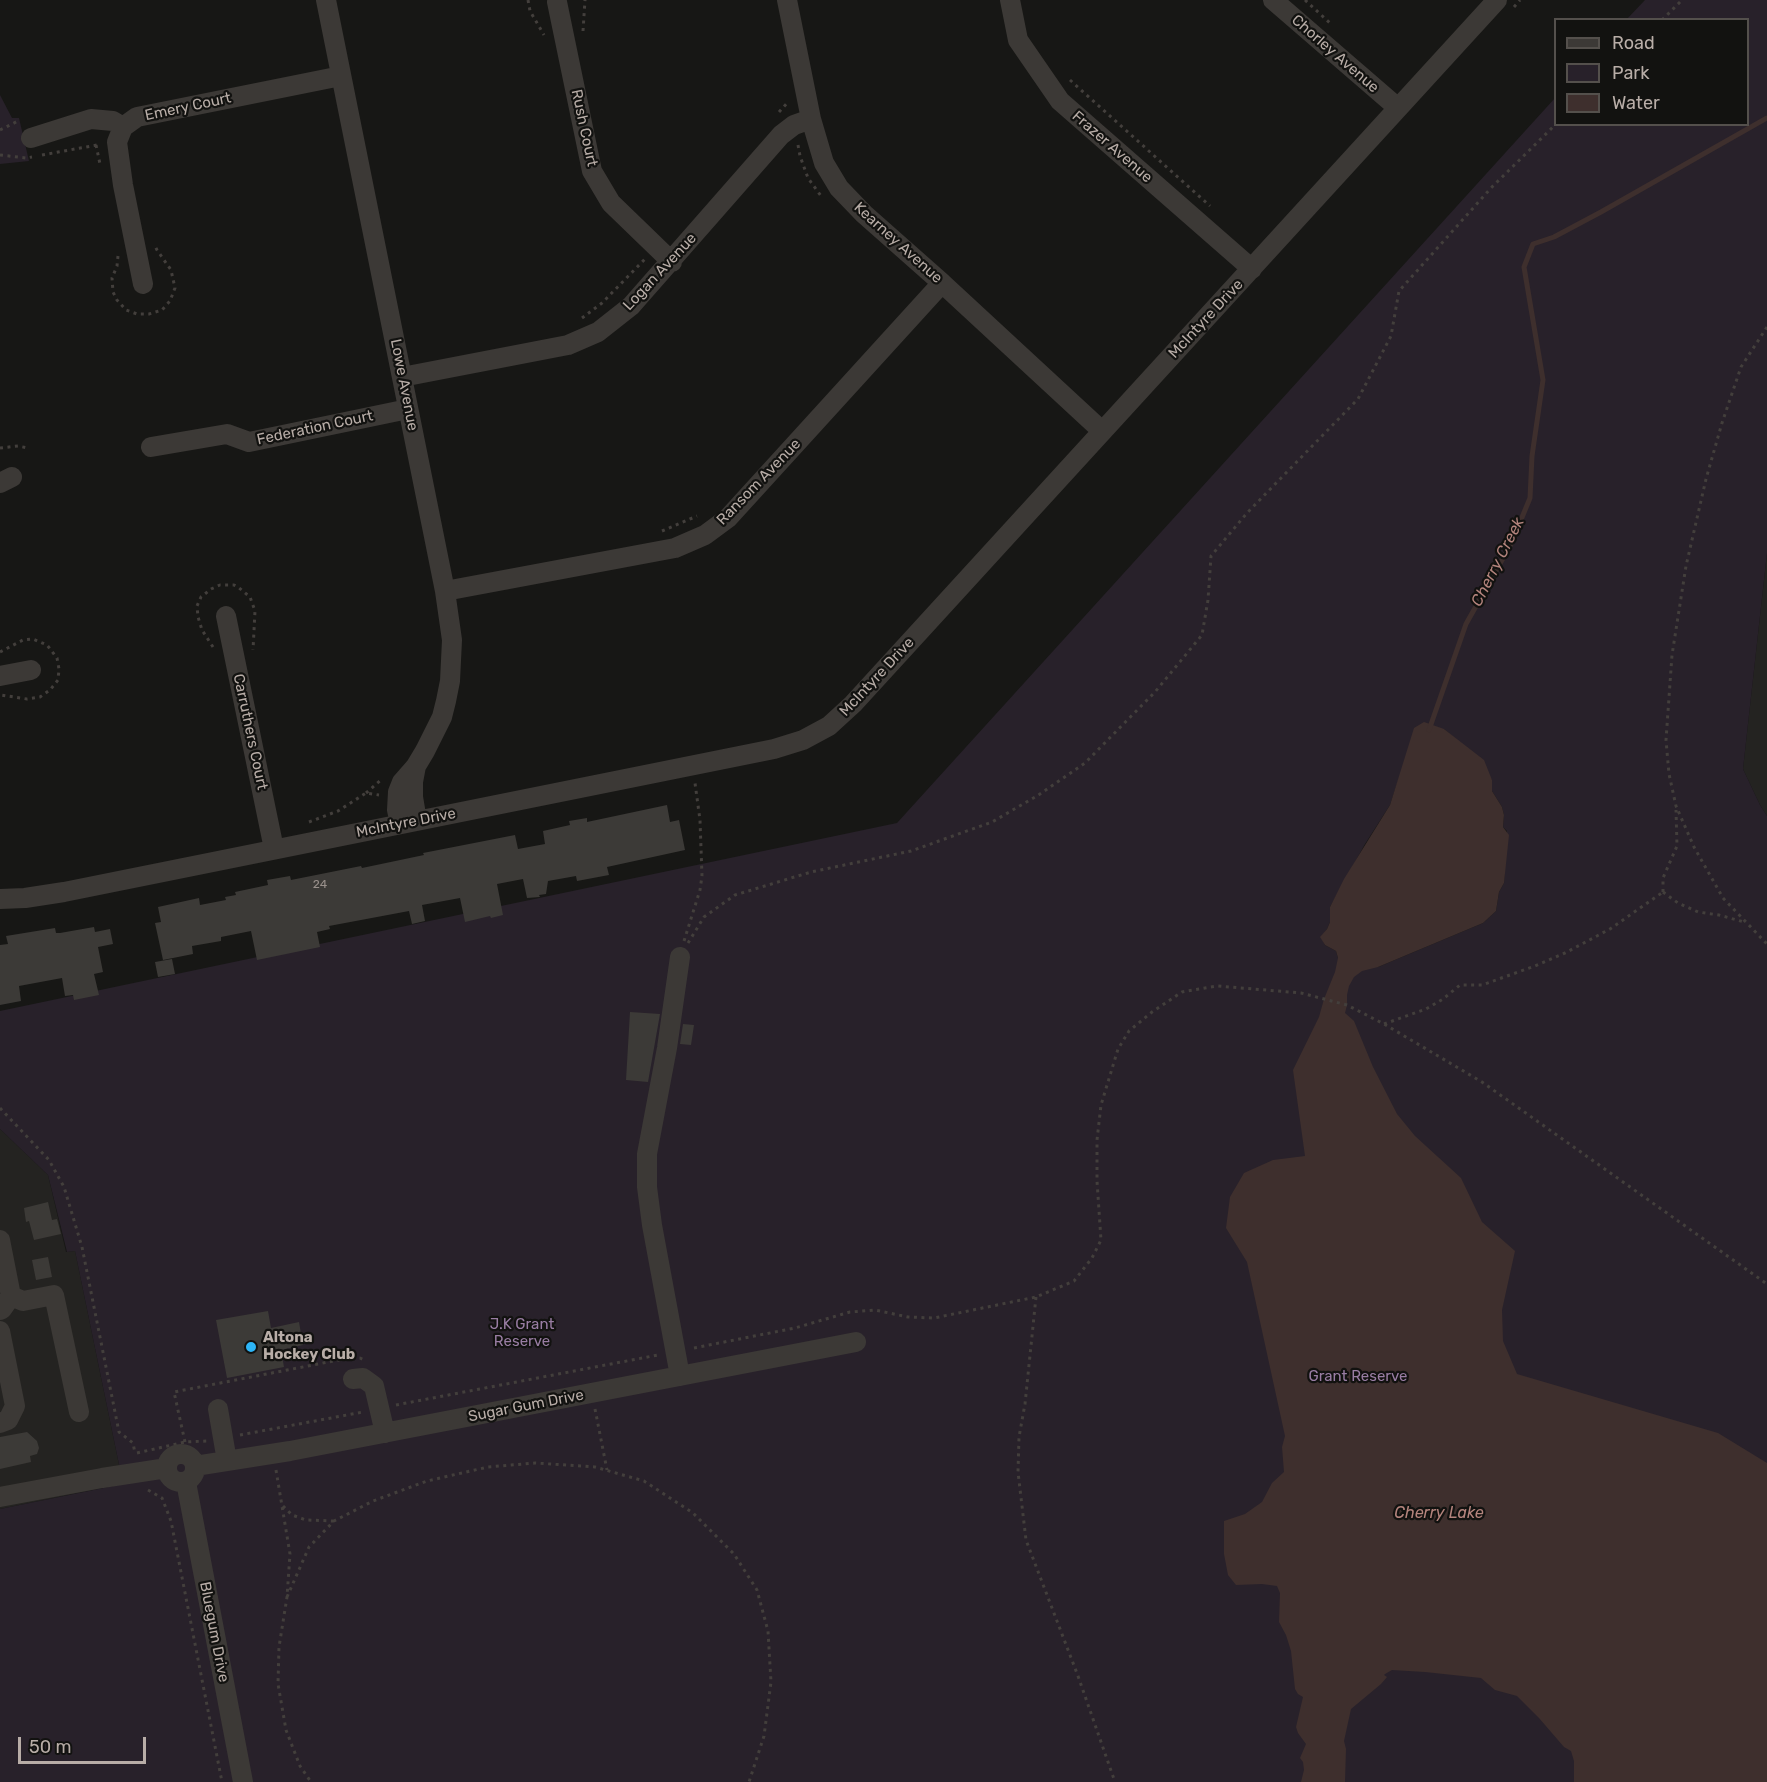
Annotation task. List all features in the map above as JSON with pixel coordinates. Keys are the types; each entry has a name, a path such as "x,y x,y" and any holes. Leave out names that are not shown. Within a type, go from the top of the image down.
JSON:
{"street":[{"name":"Lowe Avenue","path":"326,0 445,591 452,640 450,681 442,717 416,766 402,782 396,799"},
{"name":"Kearney Avenue","path":"787,0 811,119 824,163 839,188 864,214 1102,431"},
{"name":"Frazer Avenue","path":"1010,0 1018,40 1060,101 1252,269"},
{"name":"Chorley Avenue","path":"1273,0 1398,108"},
{"name":"Rush Court","path":"557,2 592,171 611,203 672,261"},
{"name":"McIntyre Drive","path":"0,899 43,896 692,766 790,745 817,733 840,717 1398,108 1505,4"},
{"name":"Emery Court","path":"120,134 137,117 341,76"},
{"path":"31,138 91,119 113,121 120,134 123,185 143,284"},
{"name":"Logan Avenue","path":"402,377 568,345 598,332 631,306 781,135 794,125 811,119"},
{"name":"Ransom Avenue","path":"445,591 675,548 705,535 728,518 942,283"},
{"name":"Federation Court","path":"151,447 227,434 249,442 408,409"},
{"name":"Carruthers Court","path":"226,616 274,849"},
{"path":"0,676 31,670"},
{"name":"Lowe Avenue","path":"409,822 416,766"},
{"path":"396,799 409,822"},
{"path":"680,957 667,1048 647,1154 647,1187 652,1225 680,1376"},
{"path":"0,1240 5,1303 54,1295 79,1412"},
{"path":"0,1331 15,1406 8,1420 0,1423"},
{"name":"Sugar Gum Drive","path":"191,1474 227,1461 385,1433 856,1342"},
{"path":"353,1379 363,1378 374,1386 385,1433"},
{"path":"218,1409 227,1461"},
{"path":"0,1497 102,1478 137,1463 167,1468 168,1475 179,1483 191,1474"},
{"name":"Bluegum Drive","path":"191,1474 243,1782"}],"path":[{"path":"582,33 585,0"},
{"path":"1505,4 1520,0"},
{"path":"1664,18 1682,0"},
{"path":"1069,80 1217,212"},
{"path":"775,116 790,100"},
{"path":"0,130 18,121"},
{"path":"680,957 704,917 735,895 811,872 912,850 992,822 1037,796 1085,763 1155,692 1202,635 1208,600 1211,556 1247,513 1359,399 1391,336 1399,291 1491,188 1554,126"},
{"path":"0,155 26,158 96,145 120,134"},
{"path":"96,145 101,168"},
{"path":"118,255 117,266 112,278 113,292 117,300 126,310 137,314 149,314 162,310 170,301 175,283 171,270 154,242"},
{"path":"579,320 602,303 657,248"},
{"path":"1663,892 1664,878 1677,846 1676,806 1669,774 1666,740 1672,655 1686,566 1706,479 1722,423 1742,367 1767,327"},
{"path":"0,448 18,446 28,448"},
{"path":"661,531 699,515"},
{"path":"680,957 702,876 698,802 692,766"},
{"path":"306,824 338,811 366,793 396,799"},
{"path":"1676,806 1694,847 1723,898 1767,944"},
{"path":"1663,892 1678,903 1698,912 1746,922"},
{"path":"1383,1024 1426,1009 1460,985 1482,985 1565,954 1610,929 1663,892"},
{"path":"137,1463 185,1442 224,1438 675,1352 795,1328 850,1312 874,1310 908,1317 934,1318 1036,1297 1074,1281 1092,1258 1101,1240 1097,1140 1101,1105 1118,1049 1129,1031 1152,1011 1182,992 1217,986 1301,993 1347,1005 1383,1024 1482,1082 1767,1284"},
{"path":"0,1108 49,1160 64,1187 82,1247 119,1431 133,1443 142,1483 148,1490 162,1498 171,1521 222,1782"},
{"path":"1036,1297 1025,1404 1019,1437 1018,1472 1026,1540 1078,1676 1114,1782"},
{"path":"185,1442 174,1392 349,1358 360,1358 371,1364"},
{"path":"592,1393 607,1470"},
{"path":"273,1454 290,1554 287,1597 279,1647 278,1684 286,1730 300,1766 311,1782"},
{"path":"287,1597 309,1547 333,1521 373,1501 427,1481 488,1467 536,1463 595,1467 644,1481 693,1513 734,1554 757,1590 768,1631 771,1682 764,1736 749,1782"},
{"path":"282,1504 292,1515 306,1520 333,1521"}],"shaded area":[{"path":"1767,553 1767,816 1743,769"},
{"path":"0,1129 48,1175 66,1252 75,1251 123,1484 0,1509"}],"green space":[{"path":"1645,0 1767,0 1767,553 1743,769 1767,816 1767,1782 0,1782 0,1509 123,1484 75,1251 67,1252 48,1175 0,1129 0,1011 897,823 1554,99 1554,126 1749,126 1749,18 1628,18","holes":["1444,729 1457,740 1492,780 1492,791 1502,807 1503,827 1507,831 1504,883 1499,892 1496,911 1483,923 1378,967 1338,958 1336,951 1325,945 1321,937 1330,922 1330,907 1390,805 1399,778"]},
{"path":"0,95 12,118 19,118 29,161 0,164"}],"water":[{"name":"Cherry Lake","path":"1424,722 1444,729 1484,760 1492,780 1492,791 1502,807 1503,827 1509,835 1504,883 1499,892 1496,911 1483,923 1378,967 1362,971 1354,977 1349,986 1345,1013 1354,1021 1373,1067 1397,1114 1415,1136 1461,1178 1482,1222 1515,1251 1502,1310 1503,1341 1517,1374 1718,1433 1767,1463 1767,1782 1574,1782 1574,1761 1571,1751 1564,1747 1517,1696 1495,1690 1481,1678 1392,1670 1384,1675 1387,1677 1381,1684 1351,1709 1344,1741 1346,1749 1345,1782 1301,1782 1304,1770 1300,1758 1306,1744 1296,1727 1303,1697 1295,1689 1291,1651 1279,1622 1280,1593 1277,1586 1236,1585 1228,1575 1224,1554 1224,1521 1245,1514 1262,1502 1272,1483 1284,1472 1282,1447 1285,1436 1247,1262 1226,1228 1230,1197 1244,1173 1273,1160 1305,1156 1293,1070 1319,1017 1338,958 1336,951 1325,945 1320,937 1330,922 1330,907 1344,879 1390,805 1414,728"}],"building":[{"path":"667,805 670,822 679,820 685,850 607,867 609,875 577,881 576,876 548,881 546,894 539,895 540,897 527,898 523,879 497,884 503,915 465,922 460,898 422,905 425,921 412,924 409,911 329,926 330,929 317,932 320,947 257,960 251,931 221,937 221,941 192,946 193,954 163,960 155,923 161,922 158,907 199,898 200,905 226,900 225,897 236,895 235,892 268,885 267,880 290,876 291,880 361,866 362,868 424,855 423,853 515,835 518,849 545,844 543,831 570,825 569,821 587,818 587,822"},
{"path":"94,927 95,932 110,929 113,944 98,947 103,972 94,974 99,995 74,1000 73,995 65,996 62,978 19,986 21,1001 0,1005 0,945 8,944 6,936 55,928 56,933 60,933"},
{"path":"172,959 175,974 158,977 155,962"},
{"path":"630,1012 660,1014 648,1082 626,1080"},
{"path":"683,1024 694,1025 691,1045 680,1044"},
{"path":"48,1202 52,1220 57,1219 61,1234 34,1240 29,1221 26,1222 24,1208"},
{"path":"48,1257 52,1277 36,1280 32,1260"},
{"name":"Altona Hockey Club","path":"268,1311 271,1328 299,1322 303,1345 281,1350 284,1367 227,1378 216,1320"},
{"path":"27,1432 37,1441 39,1448 37,1454 30,1456 31,1462 0,1469 0,1437"}],"waterway":[{"name":"Cherry Creek","path":"1429,730 1466,624 1511,544 1530,498 1532,456 1543,380 1524,267 1533,244 1554,237 1601,212 1767,118"}],"place":[{"name":"Altona Hockey Club","path":"251,1347"}],"park label":[{"name":"J.K Grant Reserve","path":"522,1334"},
{"name":"Grant Reserve","path":"1358,1377"}]}
